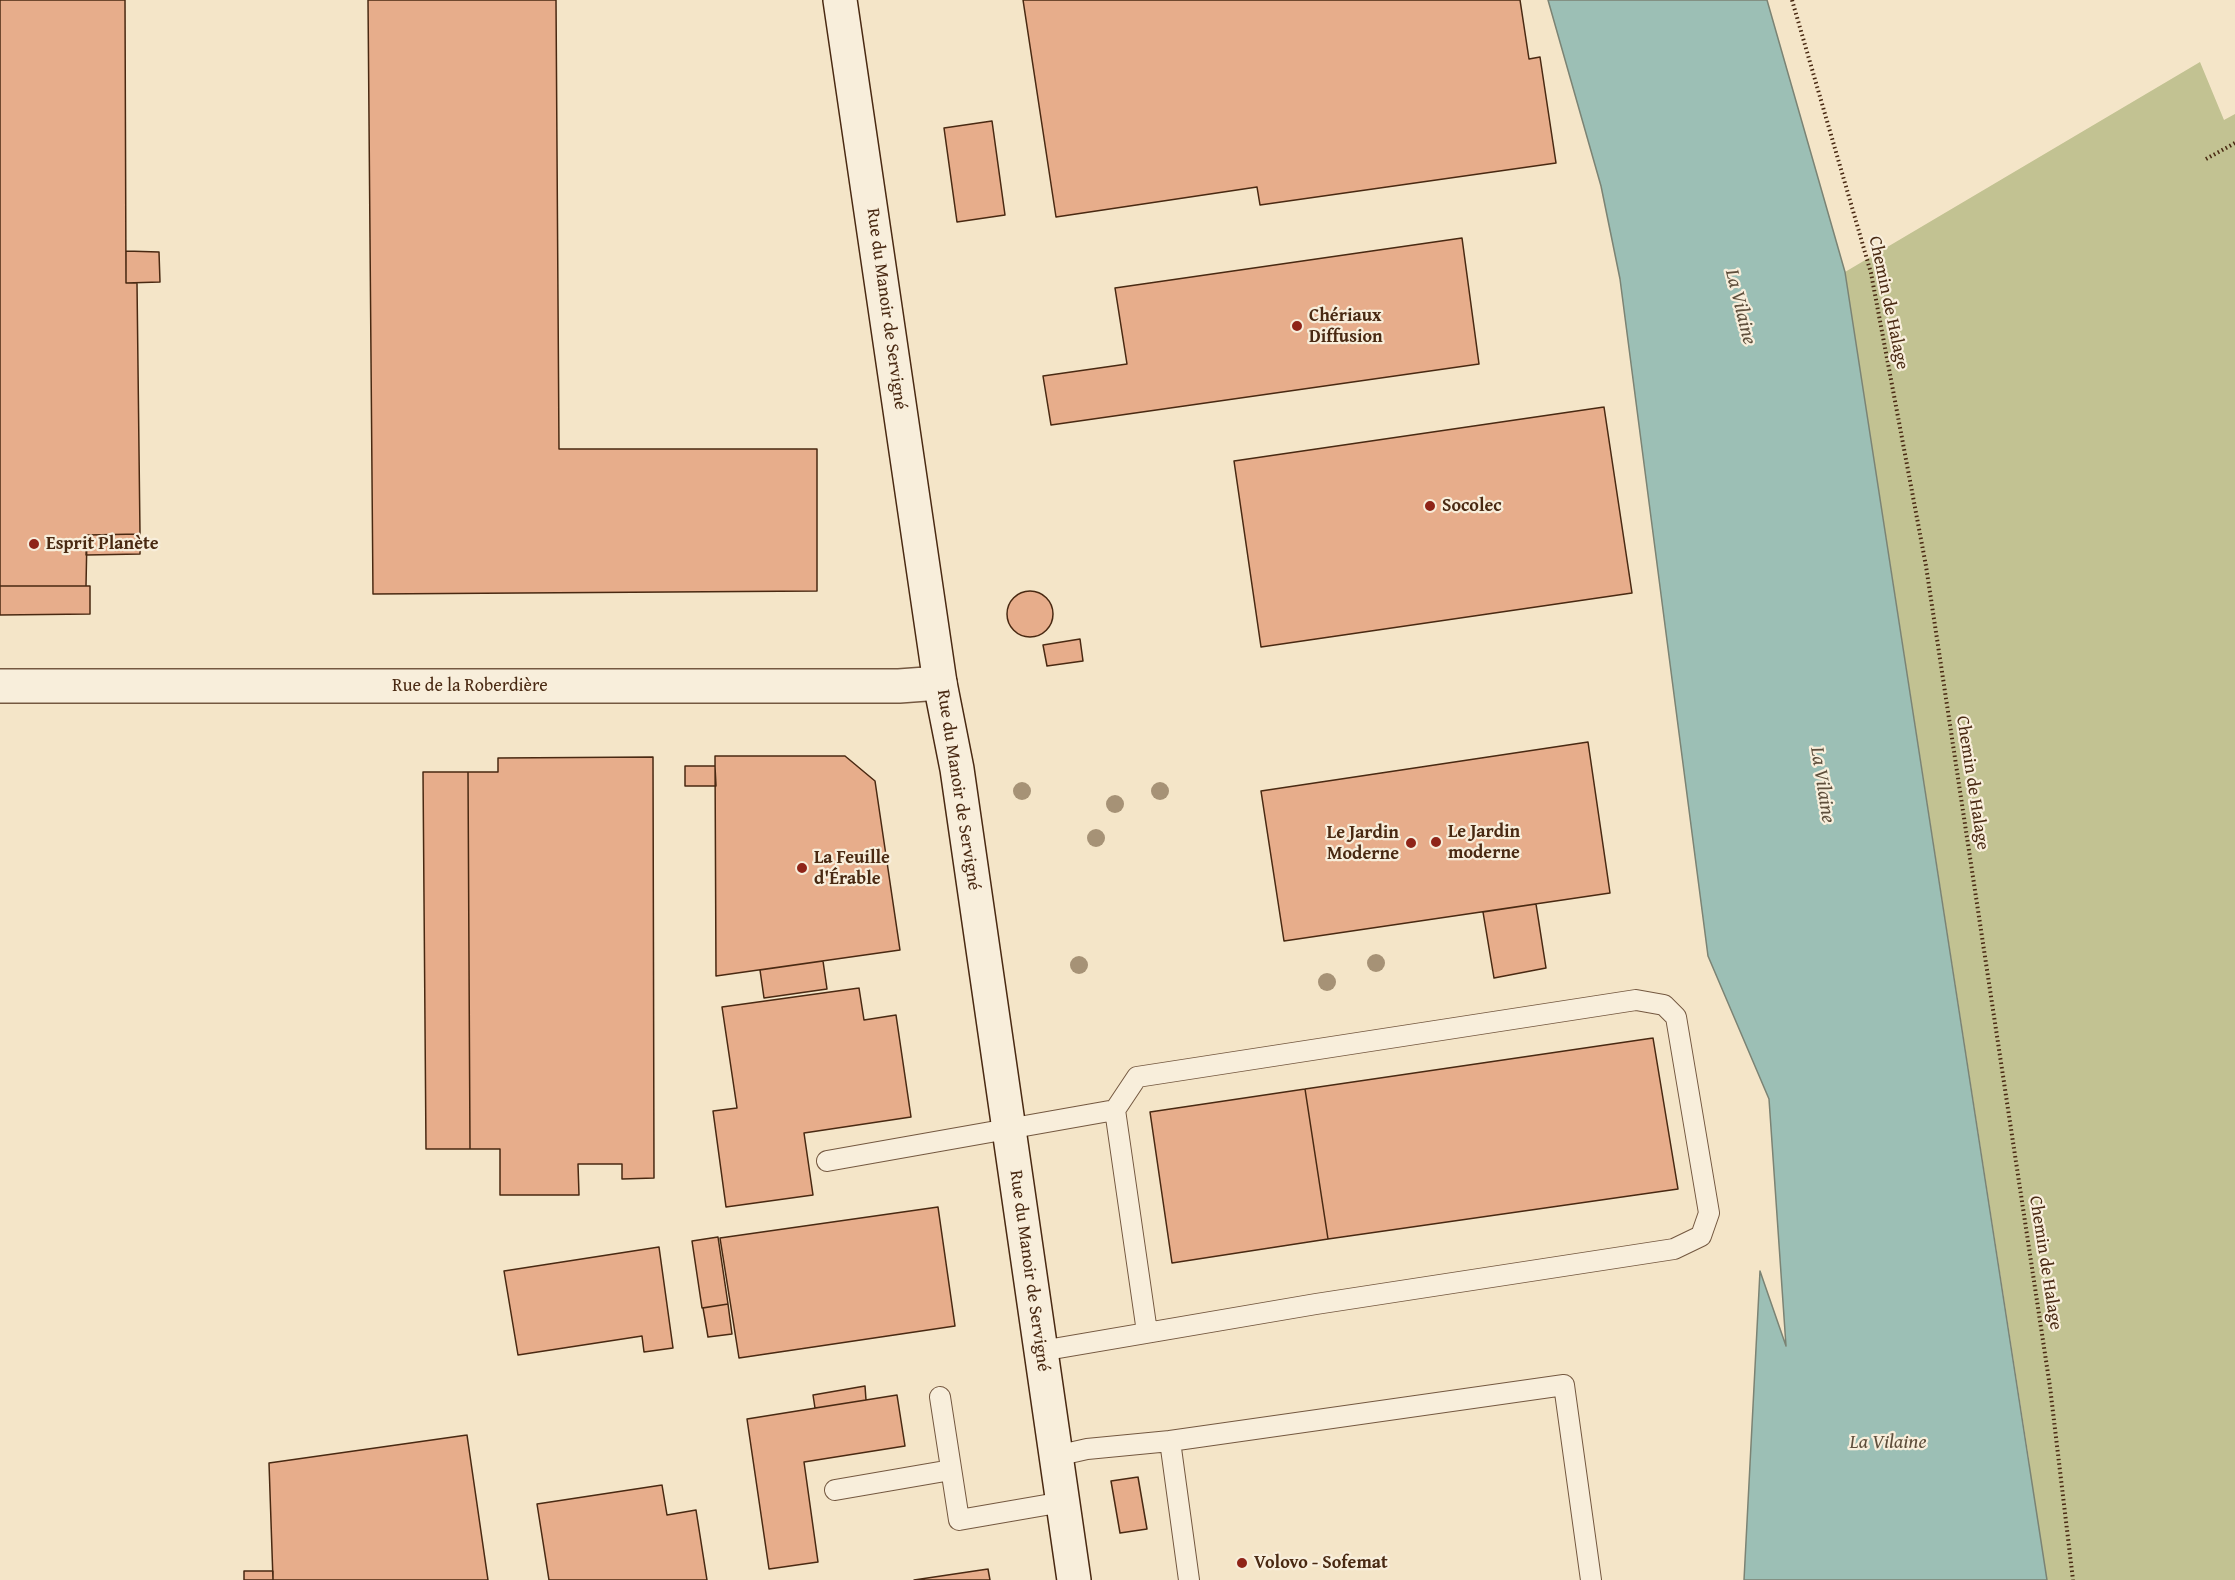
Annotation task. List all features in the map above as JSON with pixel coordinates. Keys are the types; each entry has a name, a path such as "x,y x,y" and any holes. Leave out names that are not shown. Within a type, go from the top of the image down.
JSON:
{"street":[{"name":"Rue du Manoir de Servigné","path":"840,0 940,683 957,769 1074,1580"},
{"name":"Rue de la Roberdière","path":"0,686 899,686 940,683"}],"lane":[{"path":"1041,1351 1147,1332 1674,1249 1701,1236 1709,1213 1676,1017 1664,1005 1636,1000 1137,1077 1115,1110 1147,1332"},
{"path":"827,1161 1115,1110"},
{"path":"1056,1456 1087,1449 1170,1441 1564,1385 1591,1580"},
{"path":"940,1398 959,1520 1063,1502"},
{"path":"1170,1441 1189,1580"},
{"path":"835,1490 951,1470"}],"path":[{"name":"Chemin de Halage","path":"1792,0 1871,273 1926,566 2050,1387 2073,1580"},
{"path":"2206,159 2235,143"}],"green space":[{"path":"2200,62 2224,120 2235,114 2235,1580 2041,1580 2029,1459 1845,272"}],"water":[{"name":"La Vilaine","path":"1548,0 1767,0 1845,272 2047,1580 1744,1580 1760,1271 1786,1346 1769,1099 1708,956 1620,279 1601,186"}],"building":[{"path":"0,0 125,0 126,283 137,283 140,534 87,535 86,586 0,586"},
{"path":"368,0 556,0 559,449 817,449 817,591 373,594"},
{"path":"1023,0 1520,0 1529,59 1540,57 1556,163 1260,205 1257,187 1056,217"},
{"path":"992,121 1005,215 957,222 944,128"},
{"name":"Chériaux Diffusion","path":"1462,238 1479,364 1051,425 1043,376 1127,364 1115,288"},
{"path":"126,251 159,252 160,282 126,283"},
{"name":"Socolec","path":"1604,407 1632,593 1261,647 1234,461"},
{"path":"140,534 140,554 86,555 87,535"},
{"path":"0,586 90,586 90,614 0,615"},
{"path":"1030,591 1046,598 1053,614 1046,630 1030,637 1014,630 1007,614 1014,598"},
{"path":"1080,639 1083,661 1047,666 1043,645"},
{"name":"Le Jardin moderne","path":"1588,742 1610,893 1284,941 1261,791"},
{"name":"La Feuille d'Érable","path":"715,756 845,756 875,781 900,950 716,976"},
{"path":"653,757 654,1178 622,1179 622,1164 578,1164 579,1195 500,1195 500,1149 470,1149 468,772 498,772 498,758"},
{"path":"685,766 715,766 716,786 685,786"},
{"path":"423,772 468,772 470,1149 426,1149"},
{"path":"1536,904 1546,968 1494,978 1483,912"},
{"path":"823,961 827,989 764,998 760,970"},
{"path":"859,988 864,1020 896,1015 911,1117 804,1133 813,1195 726,1207 713,1111 737,1108 722,1007"},
{"path":"1653,1038 1678,1189 1328,1239 1305,1089"},
{"path":"1305,1089 1328,1239 1172,1263 1150,1112"},
{"path":"938,1207 955,1326 739,1358 720,1238"},
{"path":"718,1237 728,1304 702,1308 692,1241"},
{"path":"659,1247 673,1348 644,1352 642,1336 518,1355 504,1271"},
{"path":"728,1304 732,1334 708,1337 703,1308"},
{"path":"865,1386 866,1400 815,1408 813,1395"},
{"path":"897,1395 905,1446 804,1462 818,1562 769,1569 747,1419"},
{"path":"467,1435 488,1580 273,1580 269,1463"},
{"path":"1138,1477 1147,1529 1120,1533 1111,1481"},
{"path":"662,1485 667,1515 696,1510 707,1580 549,1580 537,1504"},
{"path":"988,1569 990,1580 914,1580"},
{"path":"244,1571 273,1571 273,1580 244,1580"}],"place":[{"name":"Chériaux Diffusion","path":"1297,326"},
{"name":"Socolec","path":"1430,506"},
{"name":"Esprit Planète","path":"34,544"},
{"name":"Le Jardin moderne","path":"1436,842"},
{"name":"Le Jardin Moderne","path":"1411,843"},
{"name":"La Feuille d'Érable","path":"802,868"},
{"name":"Volovo - Sofemat","path":"1242,1563"}]}
